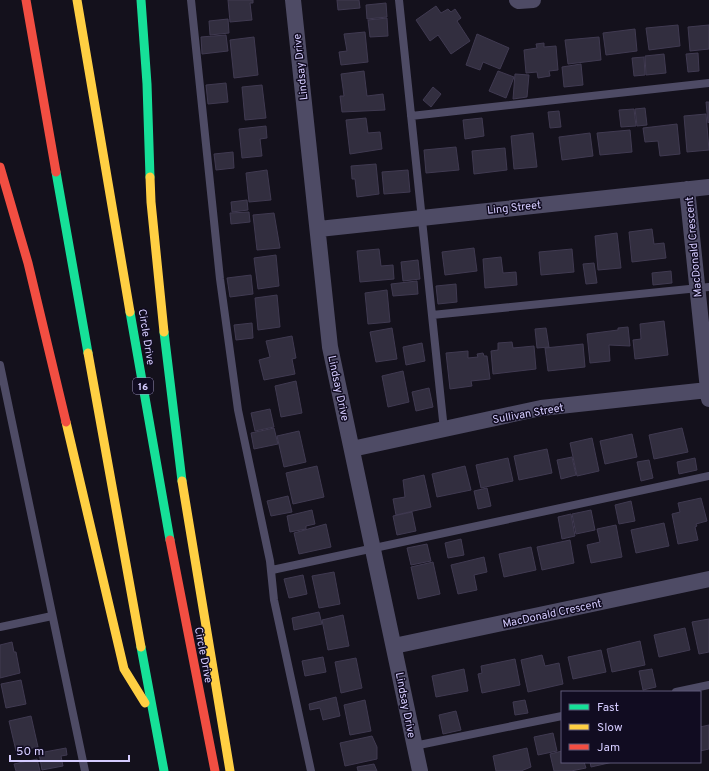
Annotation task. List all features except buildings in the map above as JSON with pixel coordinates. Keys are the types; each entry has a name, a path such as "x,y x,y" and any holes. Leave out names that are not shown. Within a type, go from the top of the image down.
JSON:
{"highway":[{"path":"26,0 152,714 164,771"},
{"name":"Circle Drive","path":"77,0 162,499 215,771"},
{"path":"141,0 147,84 151,202 172,404 185,504 230,771"},
{"path":"0,167 28,263 124,669 152,714"}],"street":[{"name":"Lindsay Drive","path":"293,0 330,347 420,771"},
{"path":"517,0 533,0"},
{"name":"Ling Street","path":"318,229 709,187"},
{"name":"MacDonald Crescent","path":"687,189 703,288 708,395"},
{"name":"Sullivan Street","path":"352,449 541,408 708,395"},
{"name":"MacDonald Crescent","path":"394,646 709,579"}],"lane":[{"path":"191,0 220,279 238,410 272,570 274,600 311,771"},
{"path":"398,0 411,116 420,217 444,430"},
{"path":"411,116 709,83"},
{"path":"432,315 703,288"},
{"path":"0,365 85,771"},
{"path":"272,570 709,476"},
{"path":"0,627 52,616"},
{"path":"681,691 709,685"},
{"path":"414,746 561,716"}],"traffic: fast":[{"path":"141,0 147,84 150,177"},
{"path":"56,172 88,353"},
{"path":"130,312 170,540"},
{"path":"164,332 182,481"},
{"path":"141,647 164,771"}],"traffic: slow":[{"path":"77,0 130,312"},
{"path":"150,177 151,202 164,332"},
{"path":"88,353 141,647"},
{"path":"66,422 124,669 145,703"},
{"path":"182,481 230,771"}],"traffic: jam":[{"path":"26,0 56,172"},
{"path":"0,167 28,263 66,422"},
{"path":"170,540 215,771"}]}
